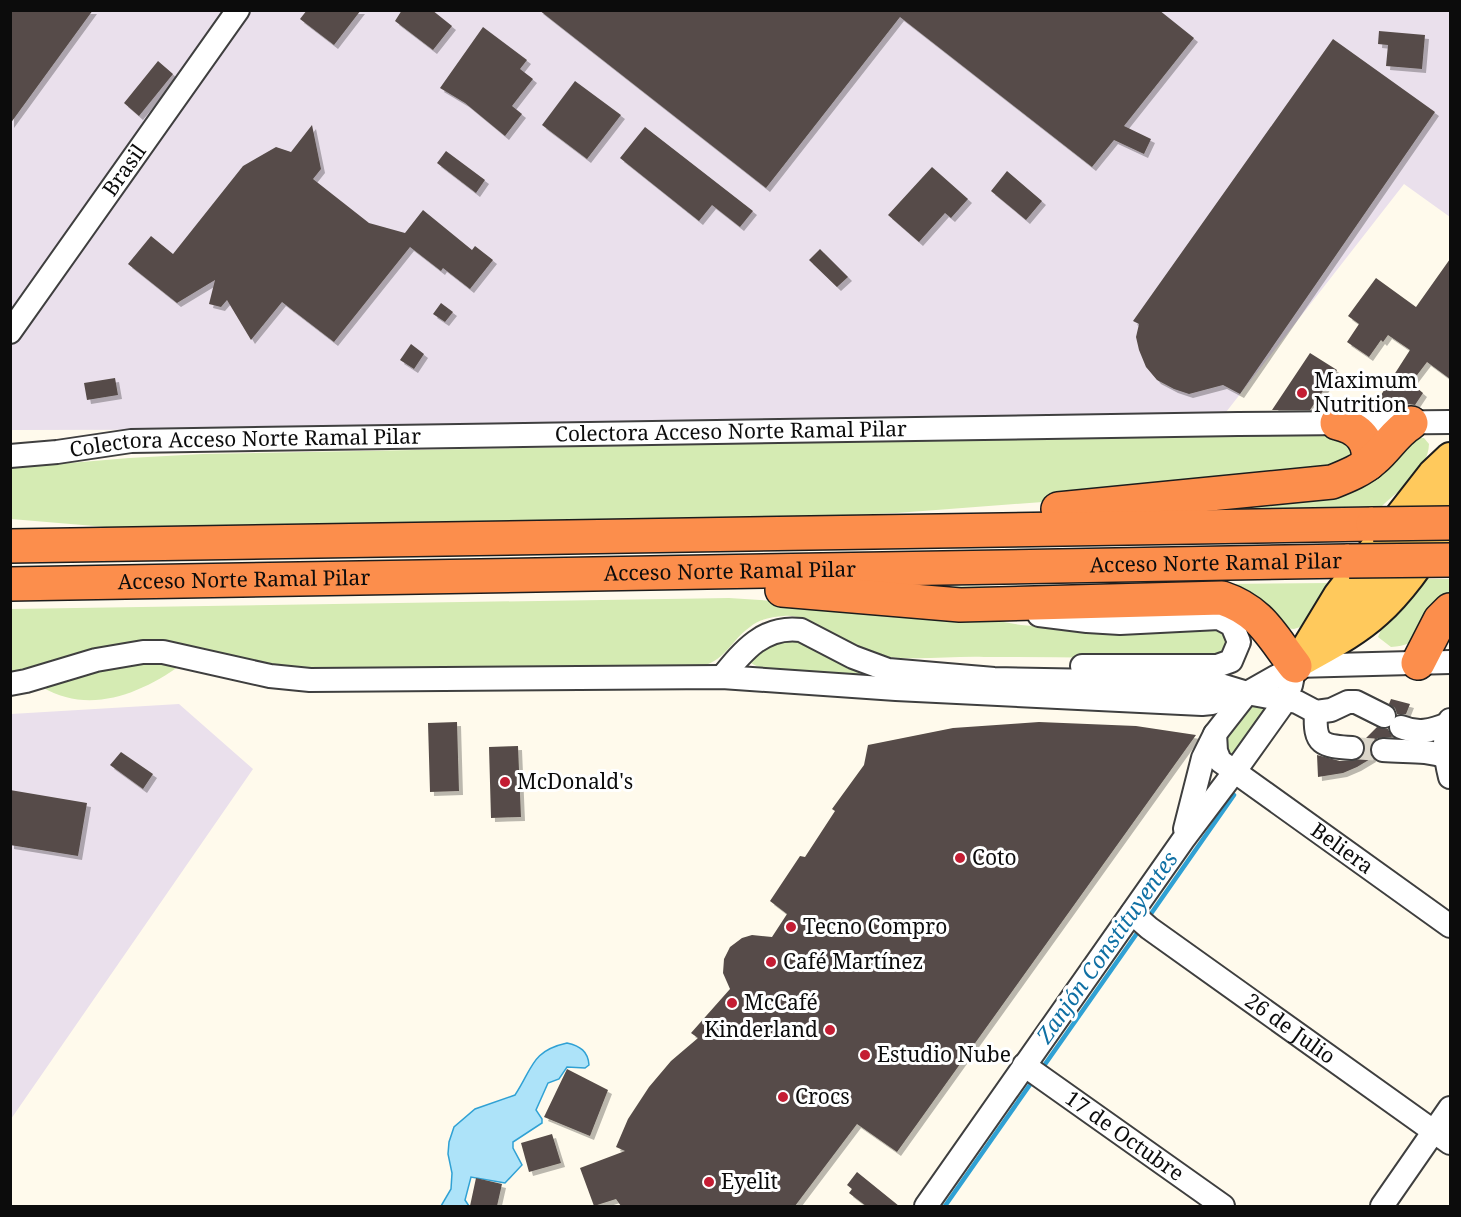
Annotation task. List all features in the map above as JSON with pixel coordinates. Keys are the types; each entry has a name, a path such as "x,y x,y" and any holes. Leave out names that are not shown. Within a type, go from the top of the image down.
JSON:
{"highway":[{"path":"1337,423 1359,432 1366,442 1369,454 1368,464"},
{"path":"837,533 953,518 1113,505 1332,482 1368,464 1403,428 1411,423"},
{"name":"Acceso Norte Ramal Pilar","path":"10,546 1450,521"},
{"path":"10,527 108,544"},
{"name":"Acceso Norte Ramal Pilar","path":"10,584 1450,560"},
{"path":"598,574 960,605 1222,598 1240,604 1257,616 1294,666"},
{"path":"1418,663 1440,620 1450,610"}],"main road":[{"path":"1294,666 1338,595 1432,474 1450,457"},
{"path":"1294,666 1335,630 1450,486"},
{"path":"1294,666 1349,634 1376,614 1401,588 1450,521"}],"street":[{"name":"Brasil","path":"10,332 238,10"},
{"name":"Colectora Acceso Norte Ramal Pilar","path":"10,456 142,440 1450,422"},
{"path":"921,672 1004,665 1217,666 1231,661 1239,642 1232,625 1219,618 1098,622 960,605"},
{"path":"722,677 752,643 771,633 791,629 801,630 863,662 888,670 994,679 1214,683 1247,693 1297,702 1316,712 1331,710 1348,702 1356,702 1416,732 1428,731 1449,722"},
{"path":"10,684 36,679 96,660 143,652 163,652 270,676 310,680 722,677 896,689 1202,704 1247,693 1294,666 1450,663"},
{"path":"926,1206 1033,1072 1140,920 1183,840 1285,701 1292,685 1294,666"},
{"path":"1183,840 1203,758 1215,734 1247,693"},
{"path":"1316,712 1315,729 1318,739 1327,746 1352,748"},
{"path":"1449,722 1446,745 1449,767"},
{"name":"Beliera","path":"1215,734 1215,752 1220,761 1450,926"},
{"path":"1383,750 1421,750 1449,767"},
{"name":"26 de Julio","path":"1140,920 1442,1138"},
{"name":"17 de Octubre","path":"1033,1072 1224,1206"},
{"path":"1382,1206 1442,1138 1450,1108"}],"shaded area":[{"path":"10,11 1450,11 1450,217 1404,184 1223,416 945,428 11,430"},
{"path":"179,704 253,769 11,1119 11,714"}],"green space":[{"path":"1328,433 1358,449 1345,467 1083,499 896,513 741,520 142,530 11,519 11,468 129,458 203,454"},
{"path":"1412,437 1424,438 1429,444 1424,463 1412,479 1382,506 1128,512 1269,498"},
{"path":"1419,579 1450,579 1450,606 1418,639 1401,646 1391,647 1378,637"},
{"path":"1332,583 1300,627 1294,629 894,587"},
{"path":"729,598 952,613 1021,625 1080,630 1221,628 1230,639 1221,658 906,658 869,653 808,620 784,616 757,622 721,656 706,665 697,667 290,671 199,651 45,667 11,673 10,609"},
{"path":"797,640 894,679 778,672 751,663 754,656 764,647"},
{"path":"151,663 181,665 149,685 114,697 96,700 60,695 42,687 121,665"},
{"path":"1255,704 1270,707 1234,757 1228,757 1223,748 1229,736 1240,718"}],"water":[{"path":"567,1043 582,1050 587,1056 589,1065 585,1068 567,1067 559,1079 548,1083 536,1110 542,1123 513,1142 513,1148 522,1165 505,1183 471,1177 465,1200 469,1206 441,1206 451,1189 452,1173 448,1154 454,1127 475,1109 515,1095 539,1056 555,1046"}],"building":[{"path":"10,10 93,10 10,124"},
{"path":"307,10 361,10 334,45 300,19"},
{"path":"402,10 432,10 452,26 433,50 395,21"},
{"path":"539,10 1159,10 1194,38 1124,126 1151,139 1144,154 1114,140 1092,167 900,17 766,188"},
{"path":"483,27 527,60 520,69 533,79 512,106 522,114 505,136 465,103 440,88"},
{"path":"1379,31 1425,35 1422,69 1386,66 1388,45 1378,44"},
{"path":"1333,39 1435,112 1240,394 1223,385 1189,394 1174,389 1157,380 1146,367 1136,337 1139,324 1133,321"},
{"path":"158,61 173,74 139,116 124,103"},
{"path":"575,81 621,115 587,159 542,125"},
{"path":"312,125 321,169 313,179 369,223 405,233 423,210 472,250 475,246 493,260 470,289 443,268 441,271 410,247 334,342 282,302 251,340 227,300 221,307 209,304 215,280 177,303 128,264 151,236 173,254 243,166 276,147 291,152"},
{"path":"645,127 753,211 740,227 712,205 699,221 620,158"},
{"path":"446,151 485,180 476,193 437,163"},
{"path":"932,167 968,199 951,218 945,213 919,242 888,215"},
{"path":"1007,171 1042,201 1026,220 991,191"},
{"path":"820,249 848,277 837,287 809,260"},
{"path":"1450,259 1450,379 1427,362 1411,383 1423,393 1415,405 1409,404 1398,409 1372,409 1410,350 1388,335 1383,342 1381,340 1369,357 1347,342 1359,324 1348,316 1376,278 1416,307"},
{"path":"441,303 453,312 445,322 433,314"},
{"path":"411,344 424,354 414,369 400,360"},
{"name":"Maximum Nutrition","path":"1310,353 1337,370 1310,410 1272,410"},
{"path":"115,378 118,395 87,400 84,383"},
{"path":"1391,699 1410,704 1406,714 1397,714 1395,708 1389,704"},
{"path":"457,722 459,791 430,792 428,723"},
{"path":"1039,722 1136,726 1196,735 897,1152 857,1124 795,1206 621,1206 616,1199 594,1206 580,1168 625,1151 616,1147 628,1119 649,1087 671,1061 698,1038 691,1033 730,989 723,973 724,959 730,947 742,938 752,935 772,937 787,914 770,901 800,856 805,857 835,811 832,809 864,765 868,745 953,728"},
{"path":"1377,727 1388,729 1392,737 1378,738 1372,742 1370,750 1372,758 1343,773 1318,777 1317,755 1340,761 1357,760 1363,756 1365,750 1363,741"},
{"name":"McDonald's","path":"518,746 521,817 491,818 489,747"},
{"path":"121,752 153,774 143,789 110,765"},
{"path":"10,790 87,803 78,856 10,845"},
{"path":"567,1069 608,1090 590,1136 544,1117"},
{"path":"552,1134 561,1163 529,1172 521,1143"},
{"path":"857,1172 899,1206 866,1206 849,1193 852,1189 847,1185"},
{"path":"476,1178 502,1184 497,1206 470,1206"}],"waterway":[{"name":"Zanjón Constituyentes","path":"1148,918 1234,795"},
{"name":"Zanjón Constituyentes","path":"1041,1070 1140,929"},
{"name":"Zanjón Constituyentes","path":"945,1206 1034,1079"}],"tunnel":[{"path":"1352,748 1383,750"}],"place":[{"name":"Maximum Nutrition","path":"1302,393"},
{"name":"McDonald's","path":"505,782"},
{"name":"Coto","path":"960,858"},
{"name":"Tecno Compro","path":"791,927"},
{"name":"Café Martínez","path":"771,962"},
{"name":"McCafé","path":"732,1003"},
{"name":"Kinderland","path":"830,1030"},
{"name":"Estudio Nube","path":"865,1055"},
{"name":"Crocs","path":"783,1097"},
{"name":"Eyelit","path":"709,1182"}]}
